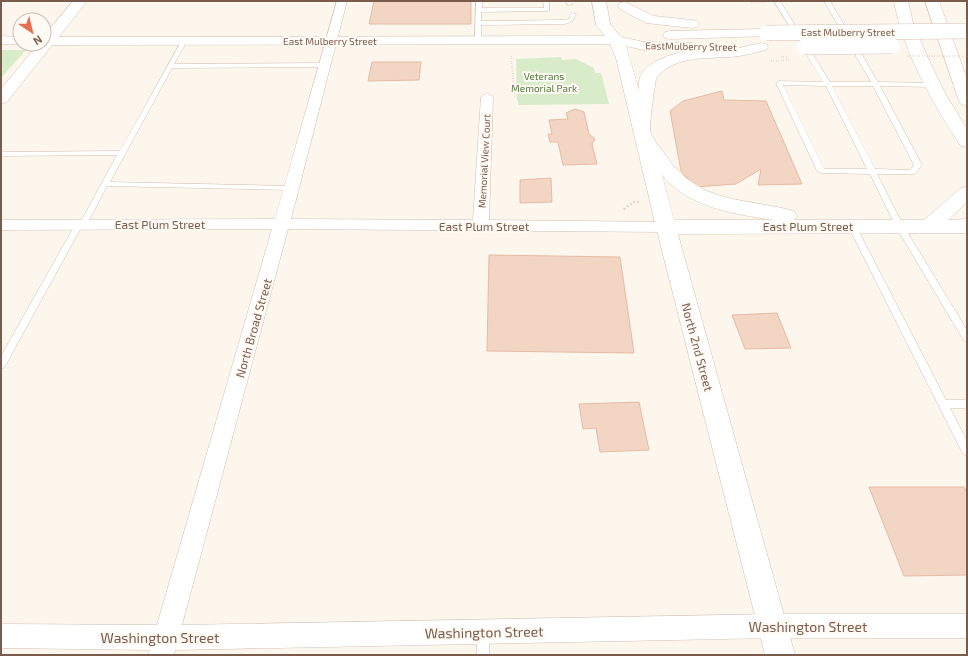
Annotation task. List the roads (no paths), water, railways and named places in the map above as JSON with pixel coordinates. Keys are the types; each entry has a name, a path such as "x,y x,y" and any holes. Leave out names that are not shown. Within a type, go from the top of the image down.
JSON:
{"main road":[{"path":"52,34 80,1"},
{"name":"North 2nd Street","path":"599,1 603,25 623,19 623,58 666,227 780,655"},
{"path":"901,1 903,14 933,85 967,159"},
{"path":"932,1 967,101"},
{"path":"623,19 702,25 743,32"},
{"name":"East Mulberry Street","path":"52,41 332,42 478,40 623,19"},
{"name":"EastMulberry Street","path":"623,19 633,36 766,32"},
{"name":"EastMulberry Street","path":"623,19 644,46 775,47"},
{"name":"East Mulberry Street","path":"766,32 967,31"},
{"path":"1,40 12,40"},
{"name":"East Mulberry Street","path":"775,47 960,46"},
{"path":"775,47 739,52 702,53 678,57 656,68 648,77 642,132 673,177 681,184 707,199 735,207 852,226"},
{"path":"1,99 37,52"},
{"path":"948,115 967,142"},
{"path":"929,226 967,192"},
{"name":"East Plum Street","path":"666,227 899,225 967,226"}],"street":[{"name":"North Broad Street","path":"163,647 282,224 342,1"},
{"name":"Memorial View Court","path":"481,226 487,97"},
{"name":"East Plum Street","path":"1,225 282,224 666,227"},
{"name":"Washington Street","path":"1,636 163,647 483,643 772,626 967,626"}],"lane":[{"path":"478,40 480,10 479,1"},
{"path":"480,10 547,10 546,1"},
{"path":"777,1 828,84 899,225 967,338"},
{"path":"827,1 876,85 918,165 912,172 821,170 780,84 876,85 933,85"},
{"path":"479,23 565,22 571,20 573,14"},
{"path":"1,366 105,184 184,41"},
{"path":"170,66 326,65"},
{"path":"1,154 122,153"},
{"path":"105,184 291,188"},
{"path":"852,226 967,451"},
{"path":"943,404 967,404"}],"park label":[{"name":"Veterans Memorial Park","path":"544,82"}]}
